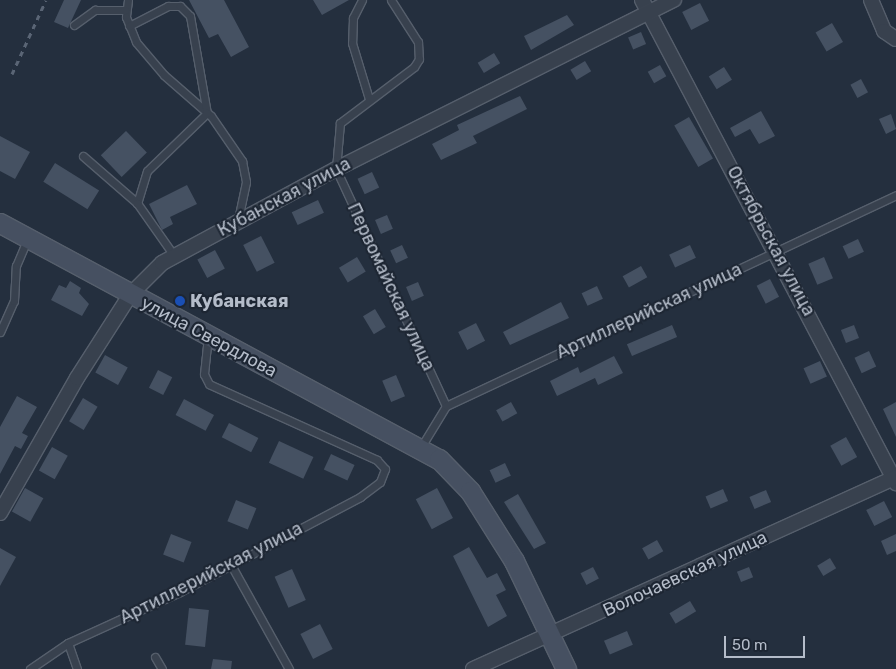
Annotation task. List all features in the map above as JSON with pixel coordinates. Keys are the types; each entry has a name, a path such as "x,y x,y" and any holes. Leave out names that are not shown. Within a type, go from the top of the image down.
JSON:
{"main road":[{"name":"улица Свердлова","path":"0,223 208,338 421,447"},
{"path":"421,447 453,470 470,491 514,561 566,669"}],"street":[{"name":"Октябрьская улица","path":"642,0 778,252 895,479"},
{"name":"Кубанская улица","path":"0,513 77,378 130,296 173,254 336,169 674,0"},
{"path":"871,0 884,31 896,39"},
{"name":"Волочаевская улица","path":"473,669 551,636 895,479"}],"lane":[{"path":"128,0 126,10 129,26 148,58 207,113 242,161 246,182 238,221"},
{"path":"362,0 353,18 352,44 369,99"},
{"path":"336,169 340,123 369,99 414,67 419,58 418,42 391,0"},
{"path":"129,26 168,6 180,6 190,16 207,113"},
{"path":"74,25 95,10 126,10"},
{"path":"137,203 147,171 207,113"},
{"path":"83,156 137,203 173,254"},
{"name":"Первомайская улица","path":"336,169 446,406"},
{"name":"Артиллерийская улица","path":"446,406 778,252 896,195"},
{"path":"0,332 14,301 18,259 28,238"},
{"name":"Артиллерийская улица","path":"30,669 68,643 360,497 380,482 384,469 377,460 302,423 230,397 209,384 204,374 208,338"},
{"path":"421,447 446,406"},
{"path":"230,563 289,669"},
{"path":"68,643 77,669"},
{"path":"155,657 162,669"}],"building":[{"path":"64,0 81,0 68,28 54,22"},
{"path":"189,0 224,0 249,47 231,57 218,34 209,38"},
{"path":"313,0 349,0 322,15"},
{"path":"700,3 709,21 691,30 682,12"},
{"path":"567,15 574,25 531,50 524,36"},
{"path":"832,23 843,42 827,52 816,32"},
{"path":"641,32 646,44 633,49 628,37"},
{"path":"494,53 500,63 484,73 478,63"},
{"path":"585,61 591,71 577,80 570,70"},
{"path":"660,65 666,76 654,83 648,72"},
{"path":"724,67 732,80 717,89 709,77"},
{"path":"861,79 868,92 857,98 850,85"},
{"path":"520,96 527,109 473,136 477,143 441,160 432,144 459,130 457,125"},
{"path":"761,111 775,136 759,144 750,129 735,137 730,128"},
{"path":"891,114 896,129 886,134 879,119"},
{"path":"689,117 713,159 698,167 674,126"},
{"path":"126,131 147,153 122,177 101,155"},
{"path":"0,136 30,152 15,179 0,171"},
{"path":"55,163 99,191 87,209 43,182"},
{"path":"372,172 379,187 365,194 357,179"},
{"path":"187,185 197,204 170,217 173,224 162,230 149,204"},
{"path":"318,200 324,213 298,225 292,212"},
{"path":"387,215 393,229 381,234 375,220"},
{"path":"261,236 275,263 257,272 243,245"},
{"path":"858,239 864,252 849,259 843,246"},
{"path":"402,245 408,258 396,263 390,250"},
{"path":"690,245 696,258 675,267 669,255"},
{"path":"215,250 225,269 207,278 197,259"},
{"path":"357,257 366,272 348,282 339,268"},
{"path":"824,257 833,278 817,285 808,264"},
{"path":"641,266 647,277 629,288 623,276"},
{"path":"770,279 779,297 766,304 757,286"},
{"path":"70,281 81,288 79,293 89,304 82,316 51,300 59,285 66,288"},
{"path":"418,282 424,296 412,301 406,287"},
{"path":"597,286 603,299 588,306 582,293"},
{"path":"561,302 569,318 510,345 503,332"},
{"path":"375,309 386,327 374,334 363,316"},
{"path":"476,323 485,341 467,350 458,332"},
{"path":"672,325 677,337 632,356 627,344"},
{"path":"854,325 859,338 846,343 841,330"},
{"path":"869,351 876,366 862,373 854,358"},
{"path":"105,355 128,368 118,385 95,372"},
{"path":"614,356 623,373 598,385 595,378 557,396 550,381 578,367 580,373"},
{"path":"820,361 827,377 810,384 804,368"},
{"path":"158,370 172,377 163,395 149,388"},
{"path":"396,375 405,396 391,402 382,381"},
{"path":"17,396 37,407 22,433 28,436 21,449 15,446 0,474 0,427"},
{"path":"83,398 98,407 84,430 69,421"},
{"path":"184,399 214,415 206,431 176,415"},
{"path":"511,402 517,413 502,422 496,410"},
{"path":"896,402 896,437 883,409"},
{"path":"229,423 258,438 251,452 222,437"},
{"path":"846,437 857,457 841,466 830,446"},
{"path":"279,441 313,457 303,479 269,463"},
{"path":"52,447 68,456 55,479 39,471"},
{"path":"331,454 355,465 347,480 324,469"},
{"path":"505,463 511,476 496,483 490,470"},
{"path":"25,488 43,498 30,522 12,512"},
{"path":"437,488 453,518 432,529 416,499"},
{"path":"723,489 728,501 711,508 706,496"},
{"path":"766,490 771,502 755,509 749,497"},
{"path":"518,494 546,543 534,549 504,502"},
{"path":"236,500 256,508 248,530 227,521"},
{"path":"884,501 892,517 874,526 866,510"},
{"path":"171,534 192,542 184,562 163,555"},
{"path":"896,534 896,551 887,555 881,541"},
{"path":"657,540 663,551 648,560 642,548"},
{"path":"469,547 487,578 497,573 506,590 496,595 507,616 488,627 453,556"},
{"path":"0,548 16,557 0,586"},
{"path":"830,558 836,568 823,576 817,566"},
{"path":"593,567 599,579 586,585 581,573"},
{"path":"749,567 753,577 741,582 737,572"},
{"path":"292,569 306,600 288,608 275,577"},
{"path":"690,601 696,611 676,624 669,613"},
{"path":"189,608 209,610 205,647 185,645"},
{"path":"320,624 333,649 313,659 300,634"},
{"path":"627,631 633,645 610,655 604,641"},
{"path":"213,659 232,661 231,669 211,669"}],"railway":[{"path":"12,74 46,0"}],"place":[{"name":"Кубанская","path":"180,301"}]}
